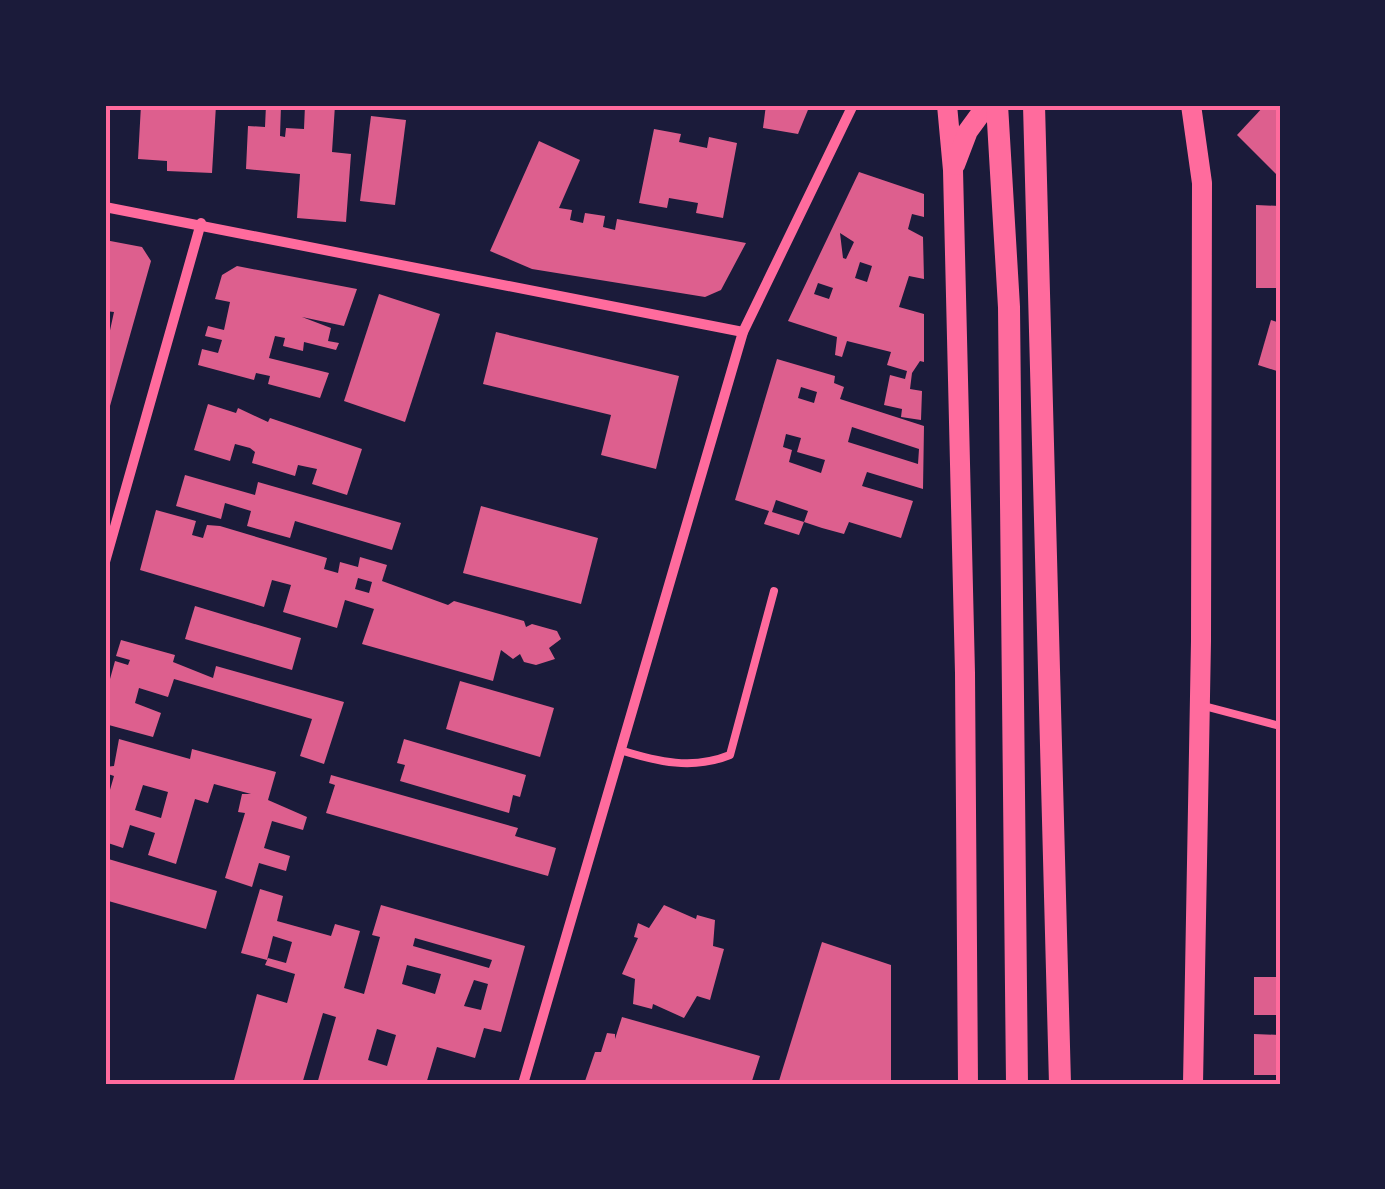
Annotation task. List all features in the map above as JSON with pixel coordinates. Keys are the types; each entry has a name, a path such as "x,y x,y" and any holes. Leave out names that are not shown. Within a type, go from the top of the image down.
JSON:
{"main road":[{"path":"947,105 953,170 965,674 968,1084"},
{"path":"953,170 968,131 987,105"},
{"path":"997,105 1009,307 1017,1084"},
{"path":"1034,105 1060,1084"},
{"path":"1190,105 1202,183 1200,705 1192,1084"}],"street":[{"path":"523,1084 743,332 853,105"},
{"path":"105,207 201,222 743,332"},
{"path":"105,562 201,222"}],"lane":[{"path":"620,750 682,765 711,763 730,755 774,591"},
{"path":"1200,705 1280,726"}],"building":[{"path":"141,105 216,105 212,173 167,171 167,161 138,159"},
{"path":"266,105 281,105 280,136 285,137 286,128 304,129 305,105 335,105 332,152 351,154 346,222 297,218 300,174 246,169 248,126 265,127"},
{"path":"766,105 810,105 798,134 763,128"},
{"path":"1265,105 1280,108 1280,178 1237,135"},
{"path":"371,116 406,120 395,205 360,201"},
{"path":"654,129 681,134 679,142 707,148 709,137 737,143 723,218 696,213 698,203 669,198 667,208 639,203"},
{"path":"539,141 580,160 559,208 572,210 570,220 583,223 585,213 605,216 603,227 615,230 617,219 746,243 721,290 705,297 532,269 490,251"},
{"path":"859,172 924,194 924,217 912,214 908,229 923,237 924,279 909,276 899,307 924,314 924,362 920,361 912,373 910,389 922,391 921,420 901,417 902,409 884,405 890,375 905,379 907,371 887,365 891,352 847,341 842,357 835,355 837,337 788,321","holes":["840,233 854,242 846,259 843,258","860,262 872,266 867,282 855,278","818,283 833,288 829,299 814,294"]},
{"path":"1256,205 1280,206 1280,288 1256,288"},
{"path":"105,240 142,247 151,261 108,413 105,334 109,335 114,312 105,311"},
{"path":"237,266 357,289 344,326 302,317 331,328 328,341 339,343 336,350 304,342 303,351 283,346 285,338 275,336 269,358 329,373 320,398 268,384 270,376 256,373 254,380 198,365 202,349 218,353 222,340 205,336 208,326 224,330 230,302 215,299 222,275"},
{"path":"379,294 440,314 405,422 344,401"},
{"path":"1271,320 1280,323 1277,371 1258,365"},
{"path":"496,332 679,376 656,469 601,455 611,415 483,384"},
{"path":"777,359 835,376 834,383 844,387 840,399 924,426 923,489 867,472 862,486 913,501 901,538 849,522 844,534 804,522 799,535 764,524 769,511 735,500","holes":["801,387 817,392 814,403 798,398","852,427 919,449 918,464 848,442","786,434 801,438 797,452 825,460 821,473 789,462 792,450 783,447","776,500 808,511 804,522 772,512"]},
{"path":"208,404 236,413 238,408 268,422 270,418 362,449 347,495 312,484 317,469 298,465 295,476 252,463 255,452 250,448 235,444 230,461 194,450"},
{"path":"185,475 255,495 258,482 401,523 392,550 295,521 290,538 247,526 251,511 225,503 221,519 176,506"},
{"path":"481,506 598,538 581,604 463,573"},
{"path":"156,510 196,521 192,535 203,538 207,525 220,526 327,558 324,569 338,573 340,562 358,567 360,557 387,565 382,581 448,605 454,601 524,621 526,627 532,624 557,631 561,639 549,648 555,659 536,665 524,662 520,654 513,659 501,650 493,681 362,644 374,609 345,600 337,628 283,612 291,585 272,580 264,607 140,570","holes":["358,578 372,582 369,593 355,589"]},
{"path":"195,606 301,638 292,670 185,639"},
{"path":"121,640 175,655 173,662 213,678 216,666 344,702 324,764 300,756 312,719 174,679 168,697 139,688 135,703 161,713 153,737 105,724 105,697 115,661 128,665 130,660 116,656"},
{"path":"460,681 554,708 540,757 446,729"},
{"path":"119,739 190,759 192,749 276,772 268,800 307,817 303,830 272,821 264,848 290,856 286,871 259,863 252,887 225,878 245,813 238,812 242,794 251,794 214,784 208,803 195,799 176,864 148,855 155,833 130,825 123,848 105,842 105,807 114,776 105,773 105,767 114,766","holes":["143,785 168,792 161,818 135,810"]},
{"path":"404,739 526,775 520,797 513,795 509,813 400,781 405,765 397,763"},
{"path":"331,775 518,828 515,836 556,848 548,876 326,813 335,785 329,783"},
{"path":"105,858 217,891 206,929 105,900"},
{"path":"260,889 283,896 277,921 331,936 335,924 360,931 344,988 364,994 380,937 372,935 381,905 525,946 501,1032 484,1028 475,1058 437,1047 426,1084 317,1084 336,1017 323,1013 302,1084 233,1084 257,994 287,1003 295,974 265,965 268,958 286,963 292,942 273,936 267,960 241,953","holes":["415,938 492,960 489,968 413,946","407,965 441,974 435,994 402,984","474,980 488,984 481,1010 464,1006","377,1029 396,1035 387,1066 368,1060"]},
{"path":"664,905 696,919 697,915 715,920 713,946 724,949 710,1000 697,996 684,1018 653,1004 652,1009 633,1004 635,979 622,974 638,938 634,937 638,923 649,928"},
{"path":"822,942 891,965 891,1084 778,1084"},
{"path":"1254,977 1280,977 1280,1015 1254,1015"},
{"path":"622,1017 760,1056 751,1084 584,1084 595,1052 601,1052 607,1033 615,1034 615,1039"},
{"path":"1254,1034 1280,1035 1280,1075 1254,1075"}]}
